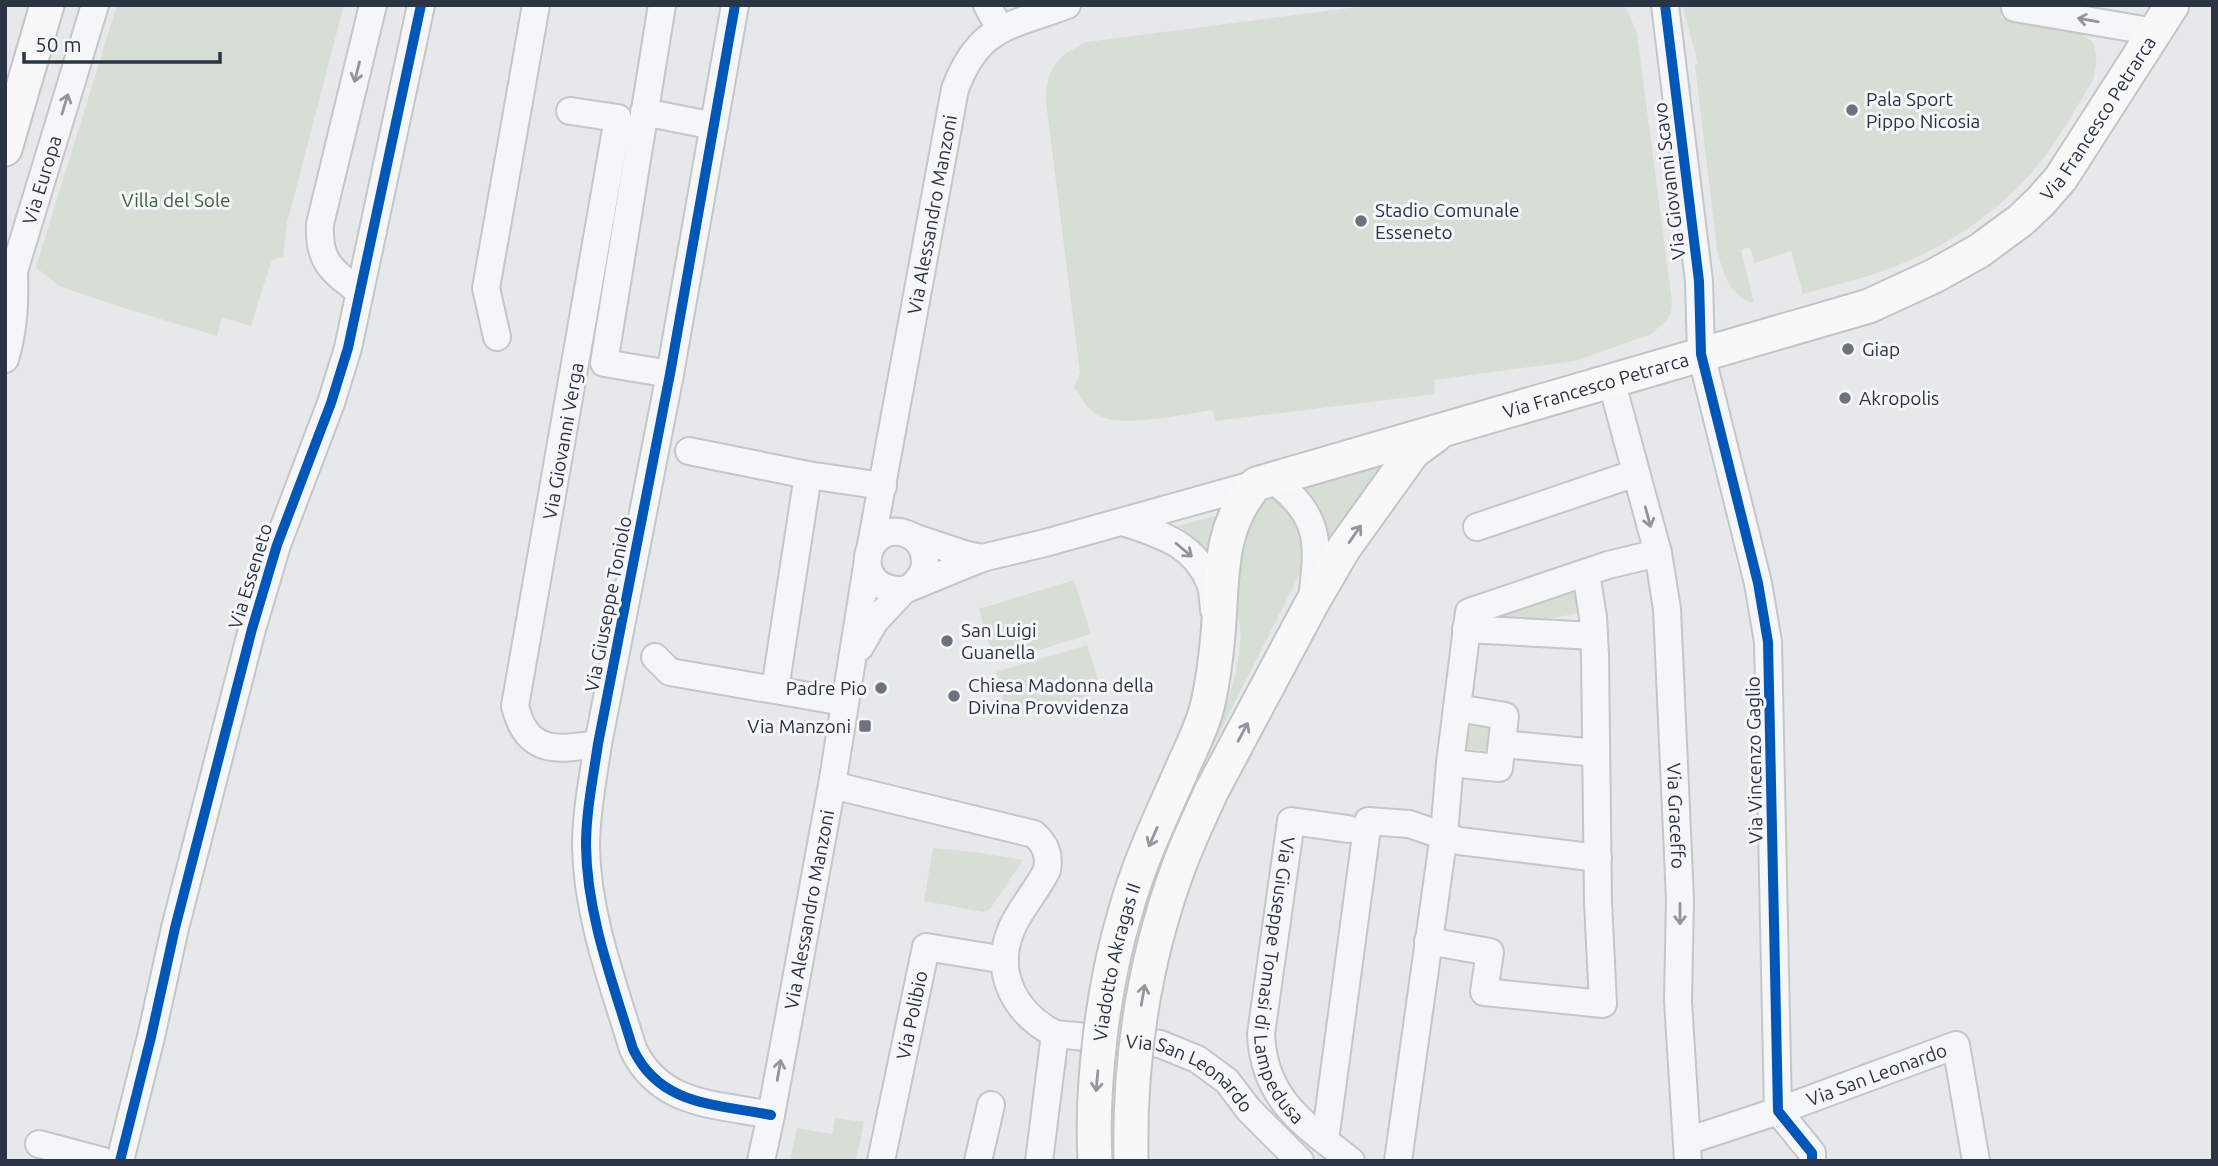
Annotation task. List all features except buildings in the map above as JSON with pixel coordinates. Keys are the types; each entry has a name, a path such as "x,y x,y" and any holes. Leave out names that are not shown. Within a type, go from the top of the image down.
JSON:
{"main road":[{"path":"5,149 47,5"},
{"name":"Via Francesco Petrarca","path":"1264,482 1868,306 1934,276 1979,251 2021,220 2061,178 2164,19"},
{"name":"Viadotto Akragas II","path":"1131,1161 1130,1118 1144,991 1161,919 1179,864 1211,792 1312,603 1345,548 1413,452 1441,430"},
{"name":"Viadotto Akragas II","path":"1094,1161 1093,1125 1100,1051 1108,987 1124,913 1145,854 1208,706 1218,634 1221,571 1227,537 1244,498 1264,482"}],"street":[{"name":"Via Europa","path":"5,359 13,334 16,307 14,271 95,5"},
{"path":"360,292 334,272 321,248 319,237 373,5"},
{"name":"Via Esseneto","path":"120,1161 174,928 252,629 276,545 331,403 348,348 421,5"},
{"path":"496,337 486,288 536,5"},
{"path":"662,5 604,363 670,374"},
{"name":"Via Giuseppe Toniolo","path":"735,5 670,374 598,744 586,845 590,892 600,939 636,1055 648,1074 671,1092 685,1098 771,1115"},
{"path":"987,5 1000,29"},
{"name":"Via Alessandro Manzoni","path":"761,1161 832,785 869,556 955,89 961,72 989,36 1000,29 1067,5"},
{"name":"Via Giovanni Scavo","path":"1665,5 1699,281 1701,354"},
{"path":"2015,5 2015,8 2164,19"},
{"name":"Via Giovanni Verga","path":"570,111 618,118 515,706 524,731 544,746 561,749 598,744"},
{"path":"644,113 714,126"},
{"name":"Via Vincenzo Gaglio","path":"1701,354 1758,583 1768,642 1778,1111"},
{"name":"Via Graceffo","path":"1611,380 1658,553 1667,609 1680,899 1678,1001 1688,1151"},
{"path":"690,451 808,475 883,486"},
{"path":"1477,527 1636,473"},
{"path":"775,689 808,475"},
{"path":"1264,482 1290,493 1304,509 1314,531 1317,558 1312,603"},
{"name":"Via Francesco Petrarca","path":"908,589 982,558 1264,482"},
{"name":"Via Alessandro Manzoni","path":"883,486 892,515 910,535"},
{"path":"1123,522 1169,537 1196,560 1210,584 1218,634"},
{"path":"893,532 910,535 923,548 926,563 922,577 908,589 891,591 880,586 872,578 869,556 880,536 893,532"},
{"name":"Via Francesco Petrarca","path":"910,535 982,558"},
{"path":"1467,621 1608,565 1658,553"},
{"path":"1428,941 1490,952 1484,992 1603,1004 1594,636 1586,573"},
{"name":"Via Alessandro Manzoni","path":"854,658 876,621 908,589"},
{"path":"1467,621 1594,636"},
{"path":"1398,1161 1444,834 1467,621"},
{"path":"655,657 670,672 844,702"},
{"path":"1450,763 1499,768 1503,744 1505,716 1457,708"},
{"path":"1503,744 1596,753"},
{"path":"832,785 1024,831 1034,834 1041,841 1049,859 1048,870 1011,929 1005,960 1009,983 1019,1005 1041,1027 1055,1034 1039,1161"},
{"name":"Via Giuseppe Tomasi di Lampedusa","path":"1348,829 1291,821 1261,1034 1264,1060 1278,1095 1299,1120 1352,1161"},
{"name":"Via Giuseppe Tomasi di Lampedusa","path":"1325,1140 1368,821 1409,824 1444,834"},
{"path":"1444,834 1459,841 1598,858"},
{"name":"Via Polibio","path":"881,1161 926,947 1005,960"},
{"name":"Via San Leonardo","path":"1055,1034 1160,1044 1197,1059 1227,1081 1250,1110 1300,1161"},
{"name":"Via San Leonardo","path":"1688,1151 1778,1111 1956,1045 1976,1161"},
{"path":"978,1161 991,1105"},
{"path":"1778,1111 1812,1153 1812,1161"},
{"path":"38,1144 103,1161"}],"green space":[{"name":"Villa del Sole","path":"117,5 344,5 287,223 283,257 273,259 270,265 251,326 222,317 217,336 59,286 36,267"},
{"name":"Stadio Comunale Esseneto","path":"1373,5 1623,5 1637,34 1672,302 1666,321 1651,334 1575,361 1434,380 1435,394 1215,421 1213,410 1134,421 1105,418 1094,413 1074,387 1080,373 1046,102 1048,80 1055,64 1068,52 1087,42"},
{"path":"1682,5 2001,5 2001,18 2050,25 2086,36 2096,51 2095,71 2093,80 2074,112 2038,165 2008,197 1955,237 1896,266 1803,294 1791,251 1755,263 1750,247 1741,250 1754,303 1745,300 1732,289 1724,274 1717,249 1695,65 1698,63"},
{"path":"1389,464 1353,507 1328,553 1322,518 1314,504 1300,490"},
{"path":"1281,497 1302,533 1304,552 1299,575 1192,787 1221,718 1237,665 1240,630 1234,578 1251,509 1270,499"},
{"path":"1220,515 1209,558 1196,539 1177,526"},
{"path":"1074,580 1091,634 995,663 979,609"},
{"path":"1574,588 1580,613 1552,618 1502,621 1500,613"},
{"path":"1087,645 1102,692 1009,719 996,672"},
{"path":"1466,726 1491,728 1489,751 1464,749"},
{"path":"933,848 1023,860 990,909 984,912 924,901"},
{"path":"835,1118 864,1122 856,1161 790,1161 797,1128 832,1134"}],"cycle path":[{"path":"120,1161 175,928 252,629 277,545 331,403 348,348 421,5"},
{"path":"735,5 670,374 598,744 588,808 586,846 591,898 602,949 633,1049 644,1068 658,1082 692,1099 771,1115"},
{"path":"1665,5 1699,281 1701,354 1758,583 1768,642 1778,1111 1812,1153 1812,1161"}],"place":[{"name":"Pala Sport Pippo Nicosia","path":"1852,110"},
{"name":"Stadio Comunale Esseneto","path":"1361,221"},
{"name":"Giap","path":"1848,349"},
{"name":"Akropolis","path":"1845,398"},
{"name":"San Luigi Guanella","path":"947,641"},
{"name":"Padre Pio","path":"881,688"},
{"name":"Chiesa Madonna della Divina Provvidenza","path":"954,696"},
{"name":"Via Manzoni","path":"865,726"}]}
